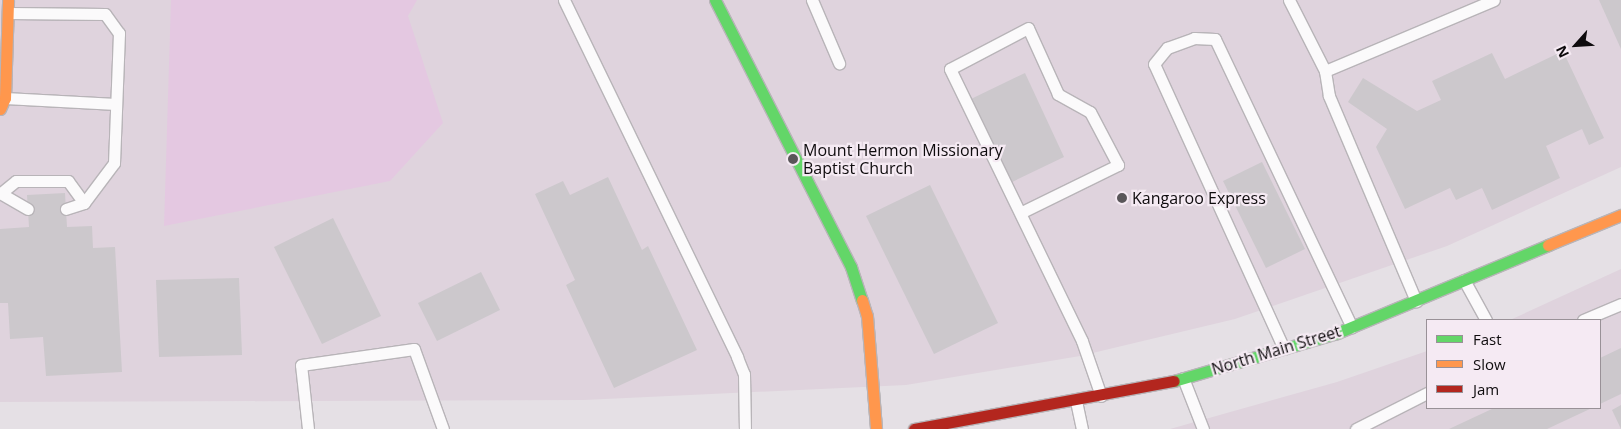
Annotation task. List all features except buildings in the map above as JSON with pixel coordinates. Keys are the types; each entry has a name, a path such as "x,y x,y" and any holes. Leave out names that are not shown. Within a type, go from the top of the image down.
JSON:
{"main road":[{"path":"0,109 5,98 10,14 8,0"},
{"path":"715,0 851,267 868,316 876,429"},
{"name":"North Main Street","path":"914,429 997,416 1101,396 1183,378 1284,349 1352,327 1621,215"}],"lane":[{"path":"564,0 737,357 744,374 745,429"},
{"path":"812,0 839,63"},
{"path":"1289,0 1325,71 1330,96 1416,301"},
{"path":"1325,71 1494,0"},
{"path":"10,14 105,14 119,33 114,163 84,204 66,209"},
{"path":"1022,212 1118,165 1090,112 1058,94 1028,28 950,68 1022,212 1082,341 1101,396"},
{"path":"1284,349 1154,64 1167,48 1194,38 1215,39 1352,327"},
{"path":"5,98 116,104"},
{"path":"28,209 1,193 16,181 68,181 84,204"},
{"path":"1464,280 1485,319"},
{"path":"1586,319 1621,304"},
{"path":"308,429 301,365 414,349 443,429"},
{"path":"1183,378 1203,429"},
{"path":"1356,429 1426,394"},
{"path":"1076,401 1082,429"},
{"path":"994,429 997,416"}],"shaded area":[{"path":"0,0 1621,0 1621,167 1447,246 1235,319 1080,356 906,385 584,400 0,402"},
{"path":"171,0 417,0 408,16 443,123 390,181 164,226"},
{"path":"1621,269 1621,429 1170,429 1337,382 1426,351 1426,409 1601,409 1601,319 1512,319"}],"traffic: fast":[{"path":"715,0 851,267 862,300"},
{"path":"1174,381 1337,333 1548,245"}],"traffic: slow":[{"path":"0,109 5,98 8,0"},
{"path":"1548,245 1621,215"},
{"path":"862,300 867,316 876,429"}],"traffic: jam":[{"path":"914,429 1174,381"}],"place":[{"name":"Mount Hermon Missionary Baptist Church","path":"793,159"},
{"name":"Kangaroo Express","path":"1122,198"}]}
